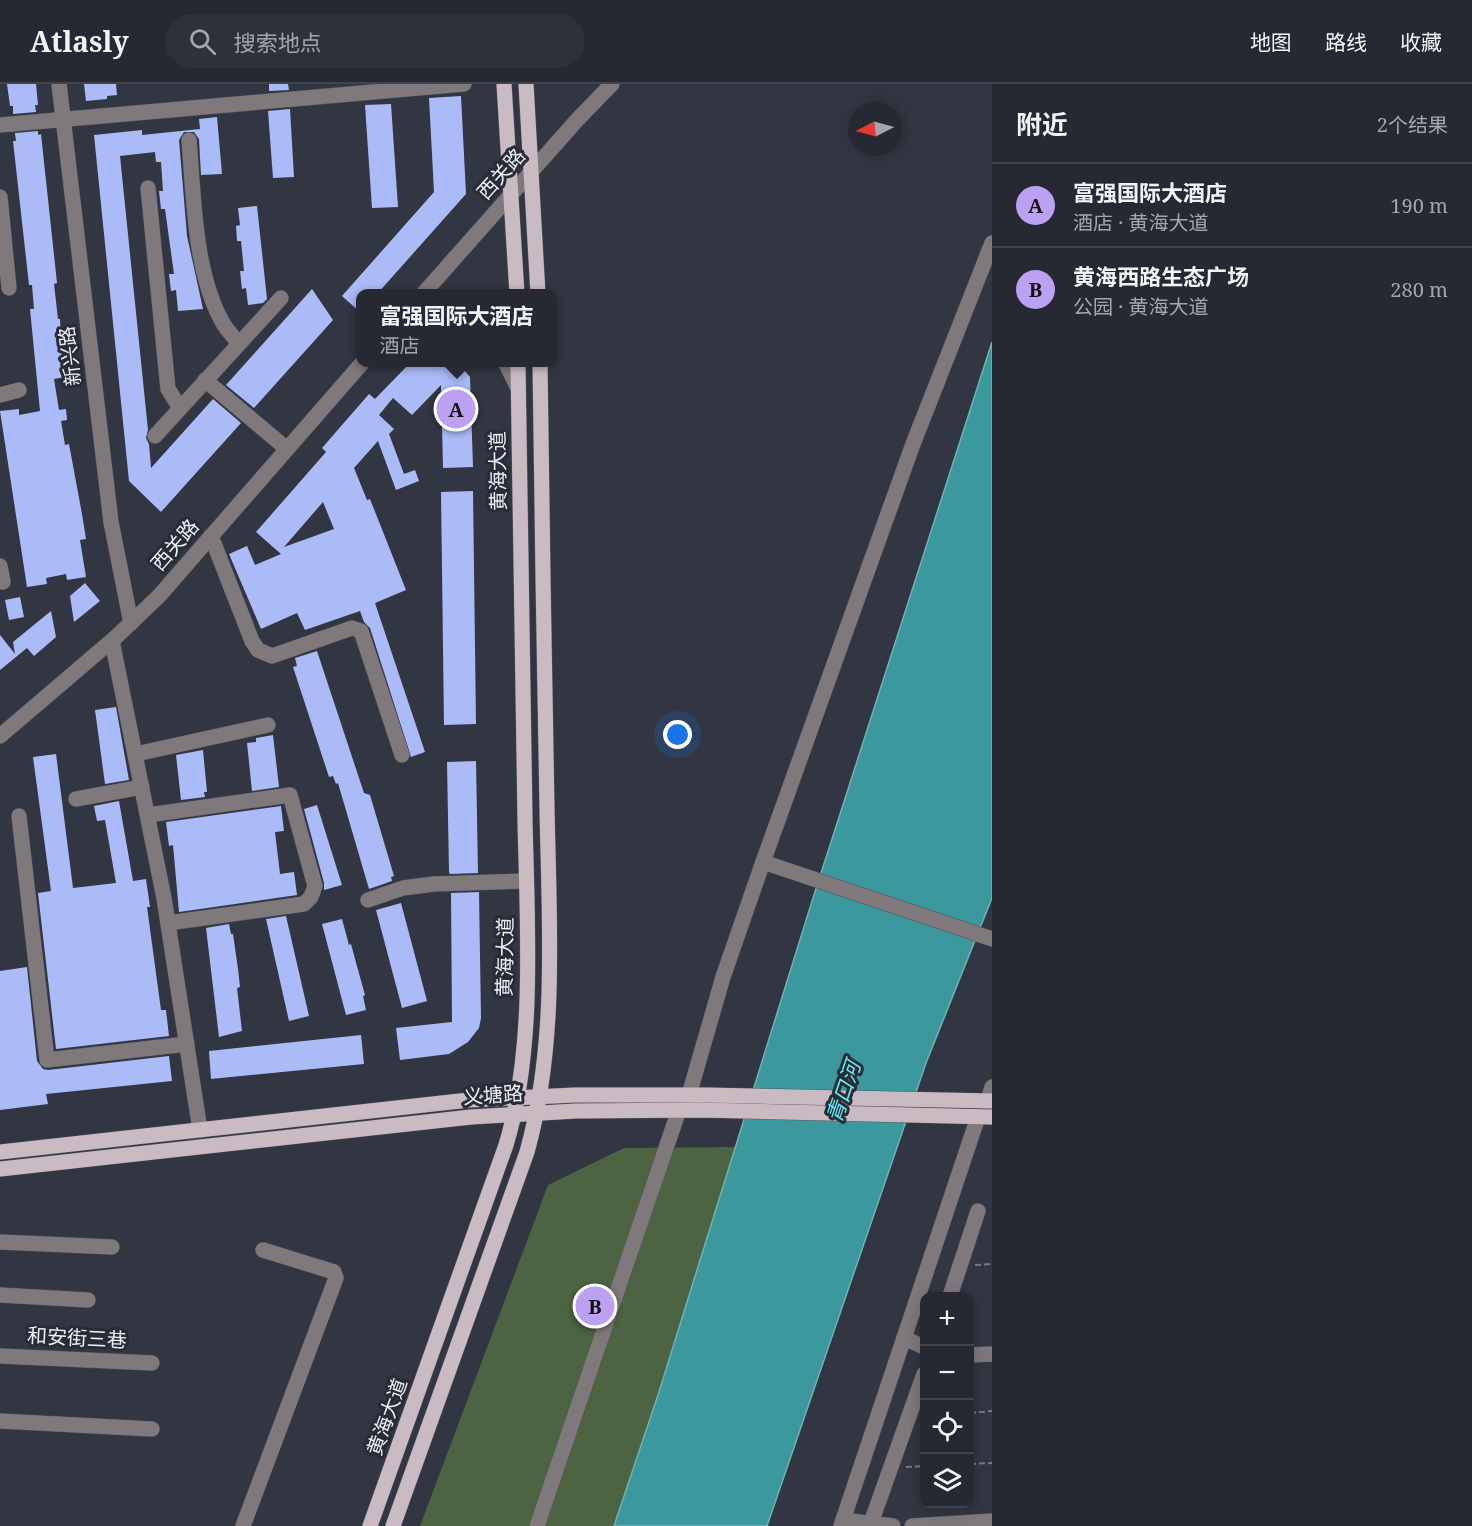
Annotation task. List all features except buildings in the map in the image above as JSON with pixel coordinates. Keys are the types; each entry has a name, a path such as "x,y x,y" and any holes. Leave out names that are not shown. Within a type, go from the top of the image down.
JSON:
{"main road":[{"path":"504,84 517,289"},
{"path":"526,84 538,289"},
{"name":"黄海大道","path":"370,1526 507,1145 517,1098 525,1026 527,960 518,367"},
{"path":"393,1526 524,1162 539,1097 546,1027 549,960 540,367"},
{"name":"义塘路","path":"0,1152 469,1100 539,1097 689,1095 704,1102 985,1117"},
{"name":"义塘路","path":"0,1169 471,1117 536,1113 679,1110 704,1102 965,1101 991,1096"}],"street":[{"name":"新兴路","path":"59,84 111,522 131,623"},
{"path":"0,124 464,84"},
{"name":"西关路","path":"427,289 577,120 612,84"},
{"path":"189,140 200,248 207,281 224,325 238,343"},
{"path":"148,188 168,389 180,408"},
{"path":"0,197 9,288"},
{"path":"689,1095 723,977 763,862 914,444 992,243"},
{"path":"155,436 281,298"},
{"name":"西关路","path":"0,736 112,640 159,596 359,367"},
{"path":"507,367 518,388"},
{"path":"205,380 287,449"},
{"path":"0,395 19,390"},
{"path":"211,536 252,641 258,650 272,656 352,628 362,631 402,755"},
{"path":"0,566 3,582"},
{"path":"112,640 168,923 200,1130"},
{"path":"136,754 268,725"},
{"path":"76,799 142,787"},
{"path":"148,815 290,795 315,886 311,897 304,904 168,923"},
{"path":"19,816 47,1060 187,1044"},
{"path":"763,862 992,939"},
{"path":"368,900 403,888 434,884 526,881"},
{"path":"537,1526 679,1110"},
{"path":"893,1526 842,1523 904,1338 985,1117"},
{"path":"951,1292 978,1211"},
{"path":"0,1242 112,1247"},
{"path":"243,1526 336,1278 334,1272 263,1250"},
{"path":"0,1295 88,1299"},
{"path":"904,1338 922,1346"},
{"path":"974,1355 992,1354"},
{"name":"和安街三巷","path":"0,1356 152,1363"},
{"path":"871,1523 920,1385"},
{"path":"0,1421 152,1429"},
{"path":"912,1526 992,1521"}],"path":[{"path":"974,1413 992,1411"},
{"path":"974,1464 992,1463"}],"shaded area":[{"path":"736,1147 614,1526 420,1526 548,1185 624,1148"}],"water":[{"name":"青口河","path":"992,342 992,898 926,1063 767,1526 614,1526 659,1392 813,898"}],"place":[{"name":"富强国际大酒店","path":"456,409"},
{"name":"黄海西路生态广场","path":"595,1306"}]}
